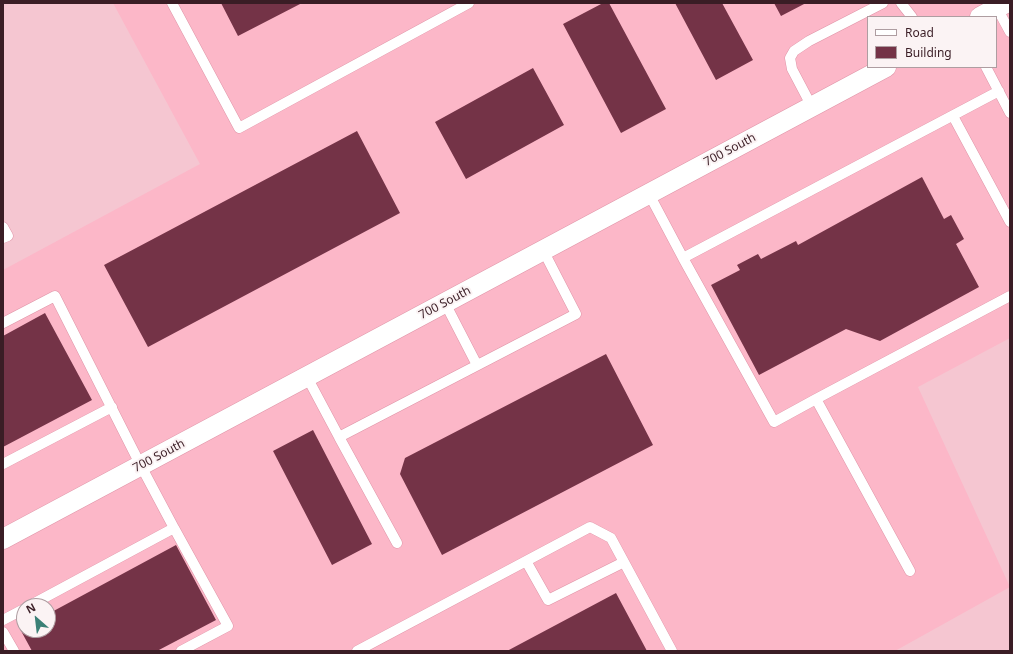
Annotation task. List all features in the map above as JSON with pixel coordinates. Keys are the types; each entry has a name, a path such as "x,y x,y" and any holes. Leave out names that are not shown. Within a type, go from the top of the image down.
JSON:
{"street":[{"path":"982,16 1002,5"},
{"name":"700 South","path":"3,539 884,68"}],"lane":[{"path":"172,3 239,128 469,3"},
{"path":"812,107 792,69 790,58 794,51 809,41 883,3"},
{"path":"902,3 911,16"},
{"path":"1002,5 1010,32"},
{"path":"987,68 1010,113"},
{"path":"684,258 999,91"},
{"path":"953,116 1010,222"},
{"path":"649,194 774,422 1010,296"},
{"path":"3,227 8,236 3,238"},
{"path":"339,437 576,314 543,250"},
{"path":"3,323 55,296 141,466 228,626 181,651"},
{"path":"445,303 477,365"},
{"path":"308,377 397,543"},
{"path":"816,399 910,571"},
{"path":"3,464 112,407"},
{"path":"357,651 590,527 611,538 672,651"},
{"path":"44,598 174,528"},
{"path":"526,561 548,600 624,562"},
{"path":"3,620 16,613"},
{"path":"3,632 14,651"}],"shaded area":[{"path":"113,3 1010,3 1010,338 918,387 1010,587 895,651 3,651 3,270 200,164"}],"building":[{"path":"221,3 302,3 238,36"},
{"path":"603,3 609,3 666,109 621,133 563,24"},
{"path":"675,3 722,3 753,60 716,80"},
{"path":"774,3 806,3 781,16"},
{"path":"533,68 564,125 466,179 435,122"},
{"path":"357,131 400,213 148,347 104,265"},
{"path":"922,177 944,219 951,215 964,239 956,244 979,287 880,341 846,329 759,375 711,285 740,270 737,265 758,254 761,259 796,241 798,245"},
{"path":"45,313 92,400 3,447 3,336"},
{"path":"606,354 653,445 442,555 400,474 405,458"},
{"path":"313,430 372,544 332,565 273,451"},
{"path":"176,545 216,620 157,651 32,651 25,638 56,638 56,610"},
{"path":"616,593 647,651 507,651"}]}
